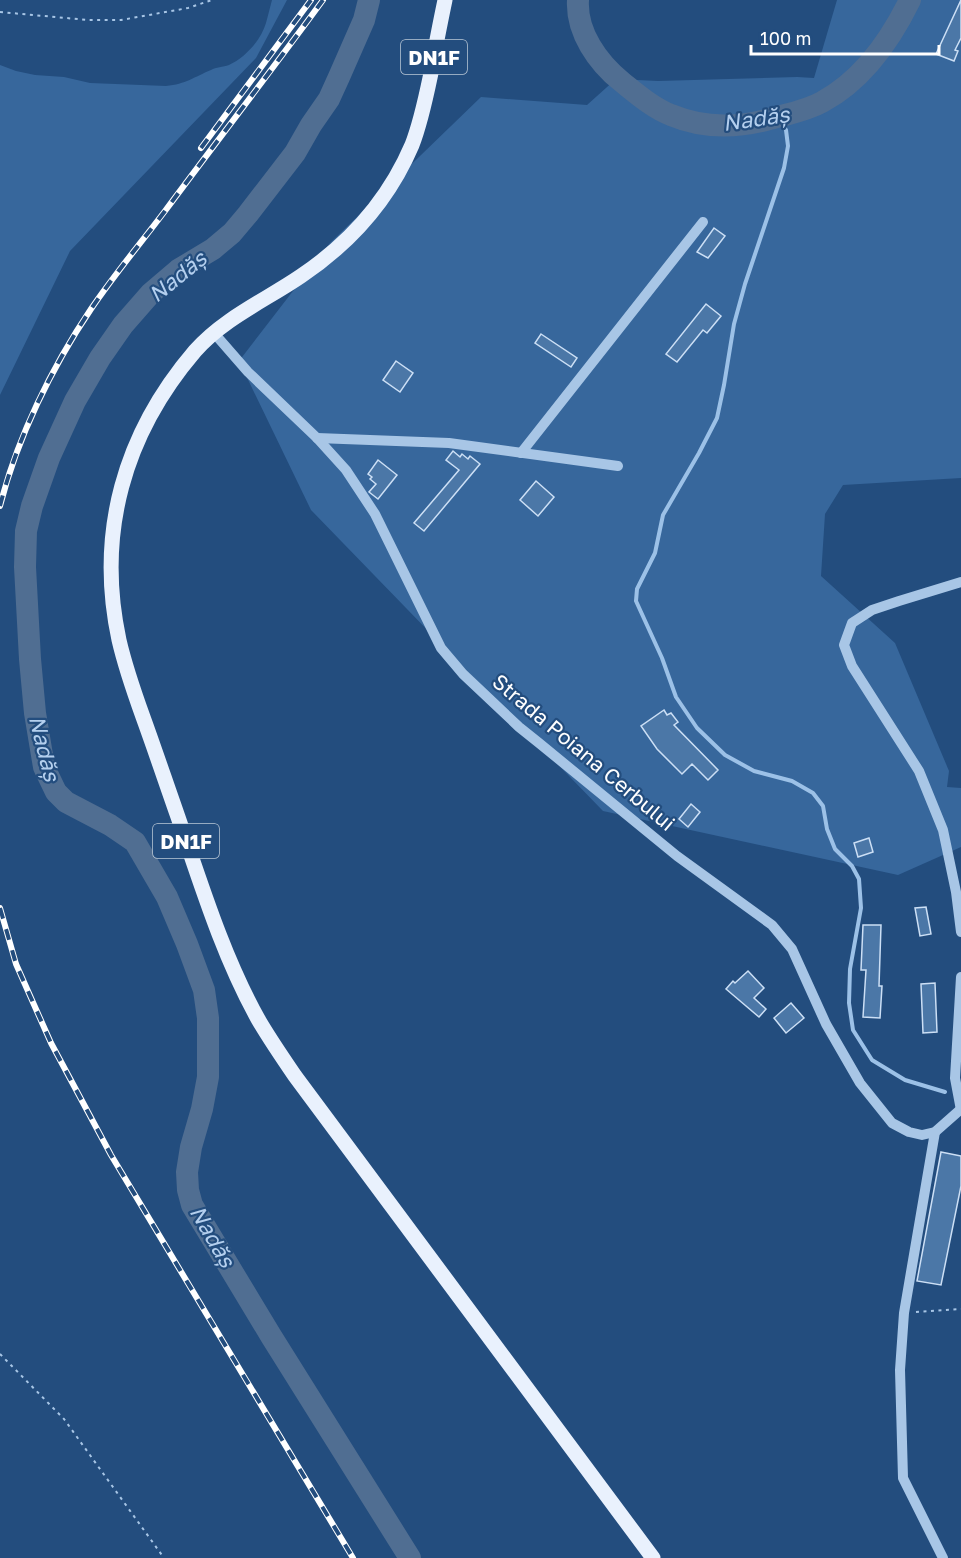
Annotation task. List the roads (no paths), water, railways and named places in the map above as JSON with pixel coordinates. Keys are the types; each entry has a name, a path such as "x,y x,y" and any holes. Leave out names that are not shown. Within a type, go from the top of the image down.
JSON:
{"main road":[{"name":"DN1F","path":"445,0 428,93 413,143 381,201 368,218 330,254 299,278 268,295 214,333 198,348 182,367 144,425 121,485 112,539 111,590 123,657 191,855 232,966 259,1020 281,1056 653,1558"}],"street":[{"path":"521,453 703,222"},
{"name":"Strada Poiana Cerbului","path":"214,333 248,372 317,438 346,470 375,514 441,648 464,674 519,727 548,751 677,856 772,925 792,949 826,1024 860,1083 892,1123 909,1132 922,1135 935,1132"},
{"path":"317,438 449,443 618,466"},
{"path":"961,582 872,610 852,623 844,645 852,666 919,771 943,830 956,892 961,932"},
{"path":"942,1558 903,1479 900,1370 904,1313 935,1132 961,1109 955,1078 961,977"}],"waterway":[{"name":"Nadăș","path":"369,0 364,20 329,99 295,153 232,233 213,249 178,270 151,293 123,325 100,358 75,401 49,458 26,531 25,567 35,713 44,767 56,792 66,802 110,825 135,842 167,897 204,990 208,1018 208,1077 187,1172 192,1205 410,1558"},
{"name":"Nadăș","path":"578,0 581,24 590,46 613,74 664,112 695,122 720,125 758,122 796,112 816,105 837,93 863,71 874,58 894,30 910,0"},
{"path":"778,117 786,130 788,146 784,168 734,324 717,418 663,515 655,553 637,589 636,601 662,658 676,697 697,728 725,755 754,771 792,781 813,793 823,806 827,829 835,849 852,866 859,879 861,908 850,969 849,1003 853,1030 872,1060 905,1080 945,1092"}],"railway":[{"path":"201,148 311,0"},
{"path":"0,506 16,455 37,404 91,309 323,0"},
{"path":"0,908 16,964 51,1043 111,1155 353,1558"}]}
